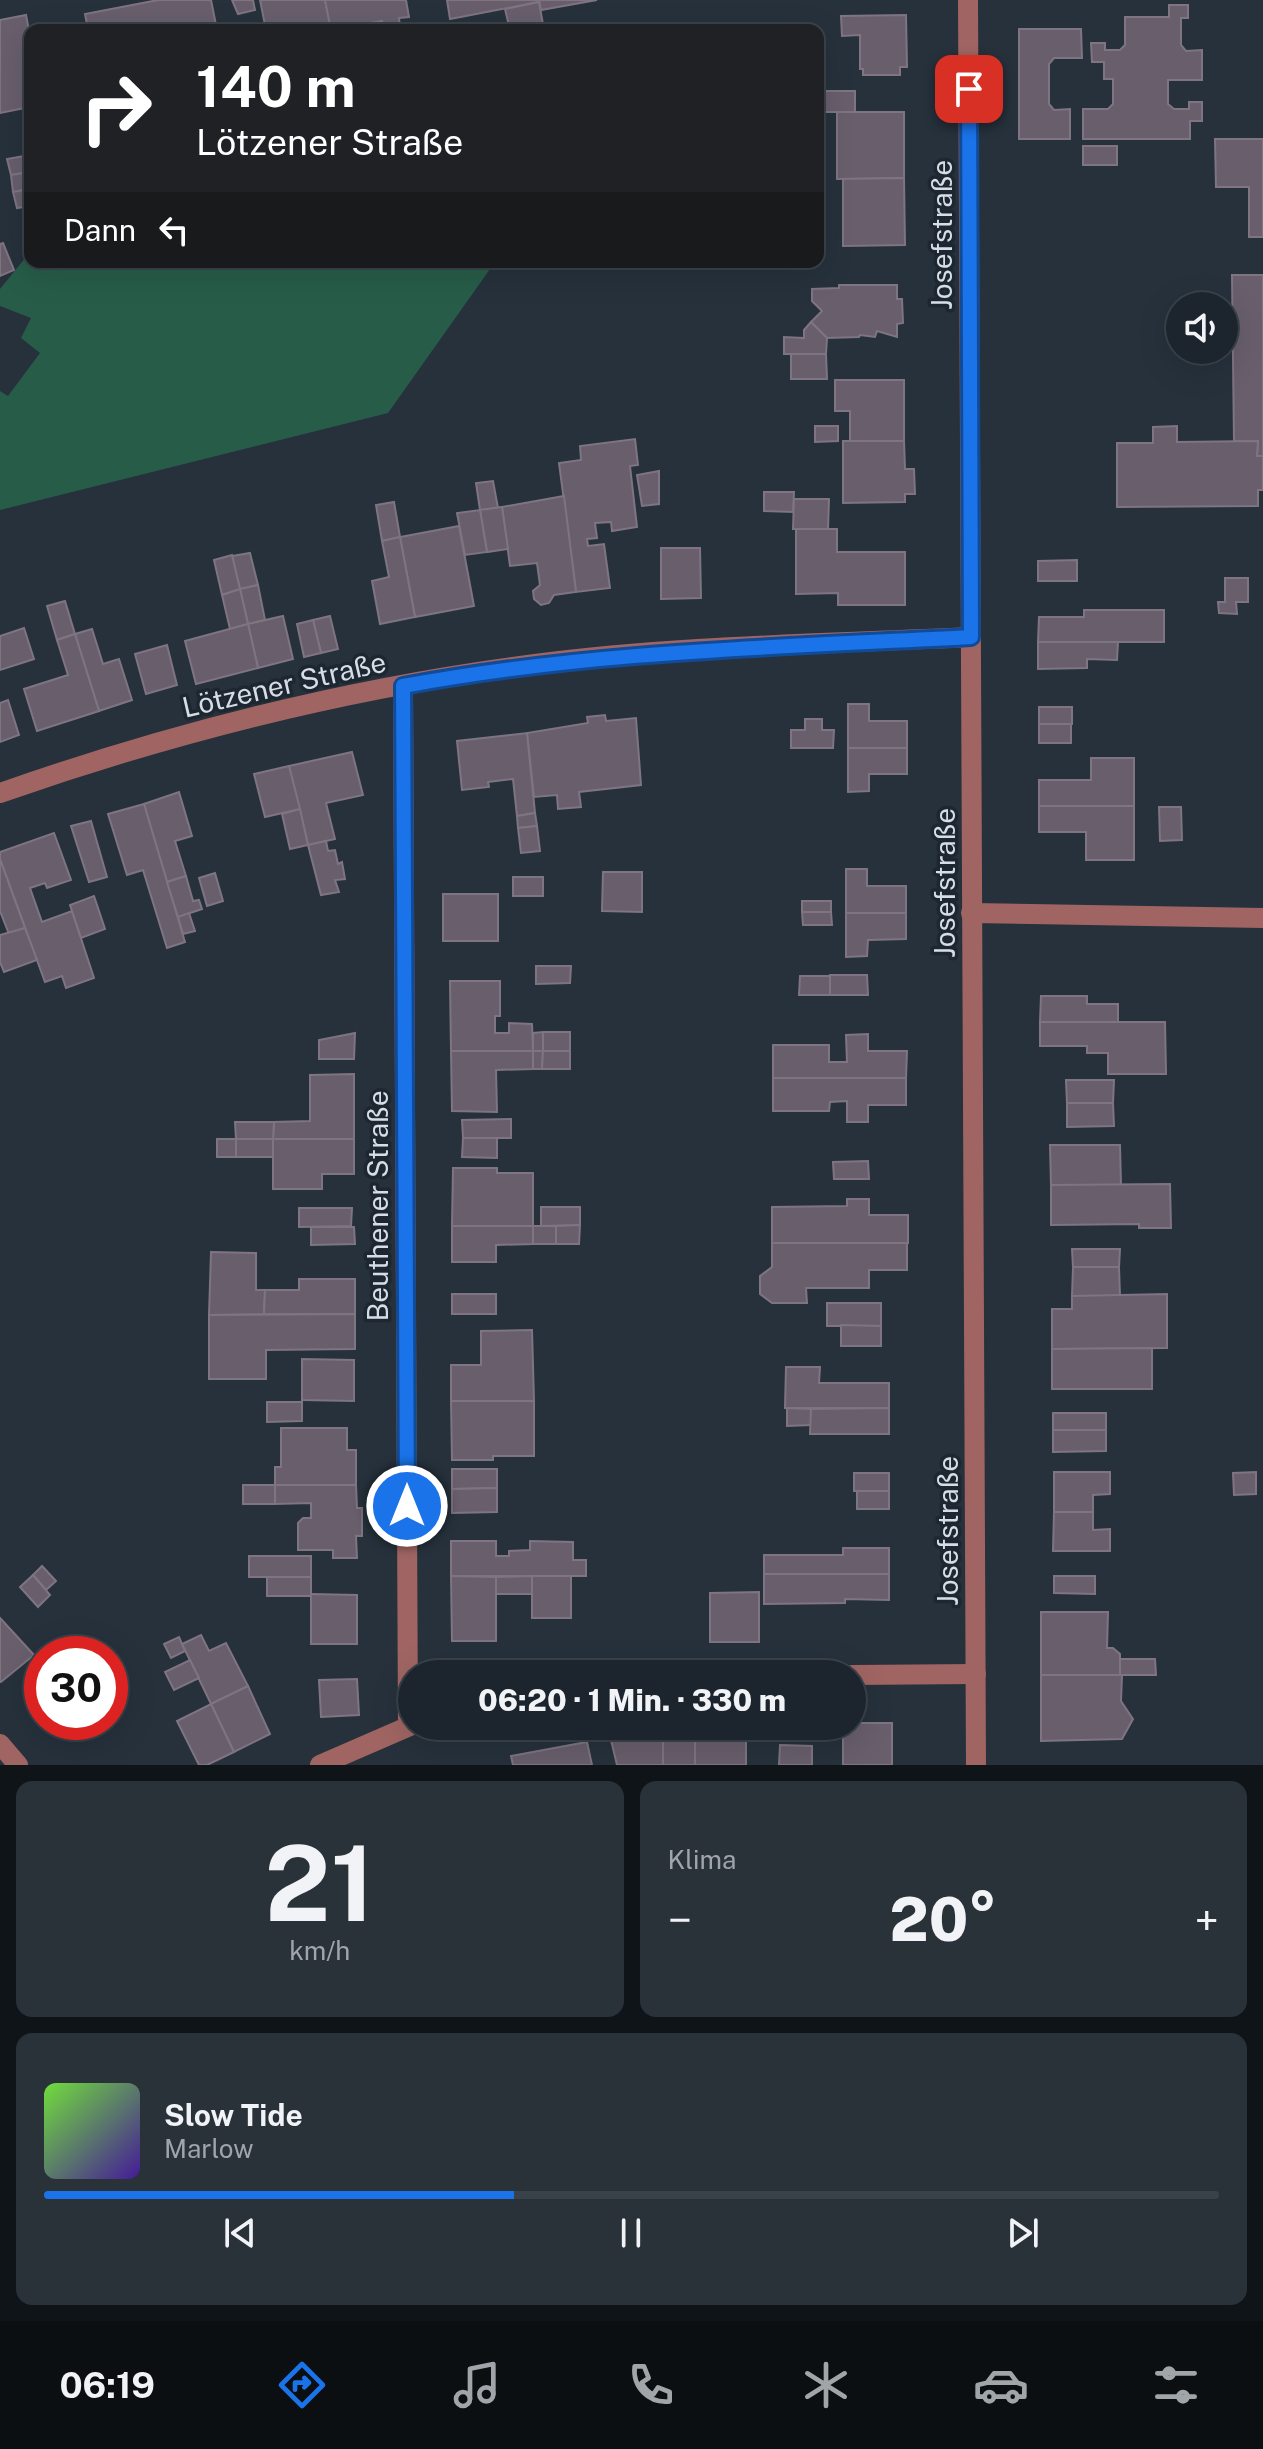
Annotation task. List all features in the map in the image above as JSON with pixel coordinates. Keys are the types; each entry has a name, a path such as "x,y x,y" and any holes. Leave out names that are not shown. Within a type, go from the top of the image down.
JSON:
{"street":[{"name":"Josefstraße","path":"968,0 976,1765"},
{"name":"Lötzener Straße","path":"0,793 213,726 288,708 538,663 674,652 971,637"},
{"name":"Beuthener Straße","path":"403,686 410,1660"},
{"path":"971,913 1263,918"},
{"path":"866,1675 976,1674"},
{"path":"320,1765 398,1731"},
{"path":"0,1744 18,1765"}],"green space":[{"path":"24,259 24,268 491,268 388,413 0,510 0,391 8,396 40,353 21,338 31,318 0,306 0,289"}],"building":[{"path":"158,0 211,0 216,24 87,24 85,14"},
{"path":"232,0 253,0 255,10 238,14"},
{"path":"260,0 325,0 330,24 265,24"},
{"path":"325,0 406,0 409,17 399,18 400,24 383,24 382,21 330,24"},
{"path":"447,0 539,0 539,2 450,19"},
{"path":"539,0 597,0 541,10"},
{"path":"539,2 543,24 509,24 505,9"},
{"path":"1169,5 1188,5 1188,18 1181,18 1181,45 1186,51 1202,50 1202,80 1168,80 1168,104 1174,109 1189,109 1189,102 1202,102 1202,121 1190,121 1190,139 1083,139 1083,109 1108,109 1113,104 1113,79 1104,79 1104,62 1092,62 1091,43 1105,43 1105,50 1120,50 1125,45 1125,17 1169,17"},
{"path":"26,15 28,24 24,24 24,108 0,113 0,20"},
{"path":"906,15 907,67 900,67 900,75 863,75 863,69 860,69 860,35 842,36 841,16"},
{"path":"1019,29 1081,29 1082,58 1054,58 1049,64 1049,104 1054,110 1070,109 1070,139 1019,139"},
{"path":"824,91 855,91 855,112 824,112"},
{"path":"837,112 904,112 904,178 837,179"},
{"path":"1215,139 1263,139 1263,237 1249,237 1249,187 1216,187"},
{"path":"1083,146 1117,146 1117,165 1083,165"},
{"path":"24,156 24,173 11,175 7,159"},
{"path":"24,173 24,190 13,192 11,175"},
{"path":"904,178 905,245 843,246 843,179"},
{"path":"24,190 24,207 17,208 13,192"},
{"path":"3,243 14,270 0,276 0,244"},
{"path":"1232,275 1263,275 1263,456 1257,456 1258,441 1234,441 1233,364 1238,364 1238,292 1232,292"},
{"path":"839,285 897,285 897,299 902,299 903,323 897,324 897,337 877,331 875,337 827,338 811,322 822,311 812,301 812,289 839,288"},
{"path":"811,322 827,338 826,354 784,354 784,337 804,338 804,330"},
{"path":"791,354 826,354 827,379 791,379"},
{"path":"835,380 904,380 904,441 850,442 850,411 835,411"},
{"path":"815,426 838,426 838,441 815,442"},
{"path":"1177,426 1177,442 1258,441 1257,456 1263,456 1263,490 1258,490 1258,506 1117,507 1117,443 1153,443 1153,427"},
{"path":"635,439 638,465 630,466 637,527 612,531 611,522 595,523 597,538 587,539 588,546 604,544 610,588 576,592 559,463 581,460 580,446"},
{"path":"843,441 904,441 905,469 914,469 915,494 905,494 905,502 843,503"},
{"path":"659,471 659,504 642,506 637,475"},
{"path":"493,481 498,508 480,510 476,483"},
{"path":"764,492 794,492 793,512 764,511"},
{"path":"564,496 576,592 554,595 549,603 541,605 534,599 533,591 540,585 537,563 510,566 502,507"},
{"path":"794,499 829,499 828,529 793,529"},
{"path":"394,502 400,537 382,541 376,505"},
{"path":"502,507 508,549 487,552 480,510"},
{"path":"480,510 487,552 465,555 457,513"},
{"path":"459,526 474,606 415,617 400,537"},
{"path":"796,529 837,529 837,552 905,552 905,605 838,605 838,593 796,594"},
{"path":"400,537 415,617 380,624 372,581 389,577 382,541"},
{"path":"661,548 700,548 701,598 661,599"},
{"path":"250,553 258,585 240,589 232,556"},
{"path":"232,555 240,589 222,595 214,560"},
{"path":"1077,560 1077,581 1038,581 1038,561"},
{"path":"1225,578 1248,578 1248,602 1236,602 1237,614 1219,613 1218,602 1225,602"},
{"path":"258,585 265,620 248,624 240,589"},
{"path":"240,589 248,624 230,629 222,595"},
{"path":"65,601 75,634 57,640 47,606"},
{"path":"1084,610 1164,610 1164,642 1038,642 1039,617 1084,617"},
{"path":"283,616 293,659 258,668 248,624"},
{"path":"330,616 338,649 321,653 313,620"},
{"path":"313,620 321,653 304,657 297,624"},
{"path":"248,624 258,668 196,684 185,641"},
{"path":"24,628 34,659 0,670 0,636"},
{"path":"92,629 103,664 119,659 132,700 99,711 75,634"},
{"path":"75,634 99,711 37,731 24,689 68,675 57,640"},
{"path":"1038,642 1118,642 1117,660 1087,659 1087,668 1038,669"},
{"path":"167,645 177,685 146,694 135,654"},
{"path":"8,700 19,735 0,742 0,703"},
{"path":"848,704 869,704 869,721 907,721 907,748 848,748"},
{"path":"1039,707 1072,707 1072,724 1039,724"},
{"path":"605,715 606,721 636,718 641,785 579,792 581,807 558,809 557,795 534,797 527,733 588,723 587,717"},
{"path":"805,719 822,719 822,730 834,730 833,748 791,748 791,730 805,730"},
{"path":"1039,724 1071,724 1071,743 1039,743"},
{"path":"527,733 535,813 517,816 513,779 488,782 489,787 462,790 457,741"},
{"path":"848,748 907,748 907,774 869,774 869,791 848,792"},
{"path":"352,752 363,795 326,803 335,839 308,845 289,766"},
{"path":"1091,758 1134,758 1134,806 1039,806 1039,780 1091,780"},
{"path":"289,766 300,809 265,817 254,774"},
{"path":"179,792 192,836 175,841 186,876 167,882 144,804"},
{"path":"144,804 185,942 167,948 143,870 127,875 108,814"},
{"path":"1039,806 1134,806 1134,860 1086,860 1086,832 1039,832"},
{"path":"1159,807 1181,807 1182,840 1160,841"},
{"path":"300,809 308,845 290,849 282,814"},
{"path":"535,813 537,826 518,828 517,816"},
{"path":"91,821 107,877 89,882 71,826"},
{"path":"537,826 540,851 521,853 518,828"},
{"path":"54,833 71,880 47,888 45,883 30,888 42,922 72,911 94,978 66,988 62,976 45,982 0,859 0,852"},
{"path":"326,841 328,851 335,850 338,864 342,862 345,879 335,880 339,892 321,895 308,845"},
{"path":"0,859 25,928 9,934 0,911"},
{"path":"846,869 867,869 867,886 906,886 906,913 846,913"},
{"path":"603,872 642,872 642,912 602,911"},
{"path":"215,873 223,901 207,906 199,878"},
{"path":"186,876 193,901 199,900 202,909 178,917 167,882"},
{"path":"513,877 543,877 543,896 513,896"},
{"path":"443,894 498,894 498,941 443,941"},
{"path":"94,896 105,929 81,938 70,905"},
{"path":"802,901 831,901 831,912 802,912"},
{"path":"802,912 831,912 832,925 803,925"},
{"path":"189,913 195,931 183,934 178,917"},
{"path":"846,913 906,913 906,939 868,940 867,956 846,957"},
{"path":"25,928 37,960 4,972 0,962 0,935"},
{"path":"536,966 571,966 570,983 536,984"},
{"path":"830,975 867,975 868,995 830,995"},
{"path":"800,976 830,976 830,995 799,995"},
{"path":"450,981 500,981 500,1016 495,1016 495,1033 509,1033 509,1023 532,1024 533,1051 451,1051"},
{"path":"1041,996 1087,996 1087,1004 1118,1004 1118,1022 1040,1022"},
{"path":"1040,1022 1165,1022 1166,1074 1108,1074 1108,1053 1087,1053 1087,1046 1040,1046"},
{"path":"543,1032 570,1032 570,1051 543,1051"},
{"path":"543,1032 543,1051 533,1051 533,1033"},
{"path":"355,1033 354,1059 319,1059 319,1040"},
{"path":"868,1034 868,1051 907,1051 906,1078 773,1078 773,1045 829,1045 829,1062 847,1062 846,1035"},
{"path":"451,1051 533,1051 533,1069 496,1070 497,1112 452,1111"},
{"path":"533,1051 543,1051 542,1069 533,1069"},
{"path":"543,1051 570,1051 570,1069 542,1069"},
{"path":"354,1074 354,1139 273,1139 274,1122 310,1121 310,1075"},
{"path":"773,1078 906,1078 906,1105 868,1105 868,1122 847,1122 847,1101 830,1102 829,1111 773,1111"},
{"path":"1066,1080 1114,1080 1113,1103 1067,1103"},
{"path":"1067,1103 1113,1103 1114,1126 1067,1127"},
{"path":"511,1119 511,1138 463,1138 462,1120"},
{"path":"235,1122 274,1122 273,1139 236,1139"},
{"path":"463,1138 497,1138 497,1158 462,1157"},
{"path":"217,1139 236,1139 236,1157 217,1157"},
{"path":"236,1139 273,1139 273,1157 236,1157"},
{"path":"273,1139 354,1139 354,1174 322,1174 322,1189 273,1189"},
{"path":"1050,1145 1120,1145 1121,1185 1051,1185"},
{"path":"868,1161 869,1179 834,1179 833,1162"},
{"path":"453,1168 497,1168 497,1173 533,1173 533,1226 452,1226"},
{"path":"1170,1184 1171,1228 1139,1228 1139,1224 1051,1225 1051,1185"},
{"path":"847,1199 869,1199 869,1215 908,1215 908,1243 772,1243 772,1207 847,1206"},
{"path":"541,1207 580,1207 580,1225 541,1226"},
{"path":"299,1208 352,1208 351,1226 299,1227"},
{"path":"580,1225 579,1244 556,1244 556,1226"},
{"path":"452,1226 533,1226 533,1244 496,1245 496,1262 452,1262"},
{"path":"533,1226 556,1226 556,1244 533,1244"},
{"path":"311,1227 354,1227 355,1244 311,1245"},
{"path":"772,1243 907,1243 907,1270 869,1270 869,1288 806,1288 807,1303 772,1303 760,1294 760,1276 772,1267"},
{"path":"1072,1249 1120,1249 1119,1267 1073,1267"},
{"path":"211,1252 256,1253 256,1290 265,1290 264,1314 209,1315"},
{"path":"1073,1267 1119,1267 1120,1296 1072,1296"},
{"path":"299,1279 355,1279 355,1314 264,1314 265,1290 299,1290"},
{"path":"452,1294 496,1294 496,1314 452,1314"},
{"path":"1167,1294 1167,1348 1052,1349 1052,1309 1072,1309 1072,1296"},
{"path":"827,1303 881,1303 881,1326 827,1326"},
{"path":"355,1314 355,1349 266,1350 266,1379 209,1379 209,1315"},
{"path":"841,1325 881,1326 881,1346 841,1346"},
{"path":"532,1330 534,1401 451,1401 451,1365 481,1365 481,1331"},
{"path":"1152,1348 1152,1389 1052,1389 1052,1349"},
{"path":"302,1359 354,1360 354,1401 302,1400"},
{"path":"786,1367 820,1367 819,1383 889,1383 889,1408 785,1408"},
{"path":"451,1401 534,1401 534,1456 452,1460"},
{"path":"267,1402 302,1402 302,1421 267,1422"},
{"path":"787,1408 811,1409 811,1425 787,1426"},
{"path":"889,1408 889,1434 810,1434 811,1409"},
{"path":"1053,1413 1106,1413 1106,1430 1053,1430"},
{"path":"281,1428 347,1428 347,1450 356,1450 356,1485 275,1485 275,1467 281,1467"},
{"path":"1053,1430 1106,1430 1106,1451 1053,1452"},
{"path":"452,1469 497,1469 497,1488 452,1489"},
{"path":"1054,1472 1110,1472 1110,1494 1093,1495 1093,1512 1054,1512"},
{"path":"1256,1472 1256,1494 1234,1495 1233,1473"},
{"path":"854,1473 889,1473 889,1491 854,1491"},
{"path":"243,1485 275,1485 275,1504 243,1504"},
{"path":"275,1485 356,1485 357,1508 362,1508 362,1536 356,1536 357,1558 333,1558 333,1550 298,1550 298,1523 303,1518 311,1518 311,1503 275,1504"},
{"path":"497,1488 497,1512 452,1513 452,1489"},
{"path":"857,1491 889,1491 889,1509 857,1509"},
{"path":"1054,1512 1093,1512 1093,1530 1110,1529 1110,1551 1053,1551"},
{"path":"451,1541 496,1541 496,1556 509,1556 509,1551 530,1550 530,1541 573,1542 573,1560 586,1560 586,1576 451,1576"},
{"path":"843,1548 889,1548 889,1574 764,1574 764,1555 843,1555"},
{"path":"249,1556 311,1556 311,1577 249,1577"},
{"path":"42,1566 56,1581 46,1590 33,1575"},
{"path":"764,1574 889,1574 889,1600 845,1599 845,1603 764,1604"},
{"path":"33,1575 50,1595 38,1607 20,1587"},
{"path":"451,1576 496,1577 496,1641 452,1641"},
{"path":"532,1576 532,1594 496,1594 496,1577"},
{"path":"532,1576 571,1576 571,1618 532,1618"},
{"path":"1054,1576 1095,1576 1095,1594 1054,1593"},
{"path":"267,1577 311,1577 311,1596 267,1596"},
{"path":"759,1592 759,1642 710,1642 710,1593"},
{"path":"311,1594 357,1595 357,1644 311,1644"},
{"path":"1041,1612 1108,1612 1107,1648 1113,1648 1120,1654 1120,1675 1041,1675"},
{"path":"0,1618 24,1644 24,1663 0,1681"},
{"path":"201,1635 209,1651 226,1643 248,1686 211,1704 182,1644"},
{"path":"179,1637 185,1651 171,1658 164,1644"},
{"path":"1120,1659 1155,1659 1156,1675 1120,1675"},
{"path":"190,1660 199,1678 174,1690 165,1672"},
{"path":"1041,1675 1122,1675 1121,1701 1133,1719 1122,1739 1041,1741"},
{"path":"357,1679 359,1715 321,1717 319,1680"},
{"path":"248,1686 270,1734 234,1752 211,1704"},
{"path":"211,1704 234,1752 207,1765 199,1765 177,1721"},
{"path":"866,1723 892,1723 892,1765 843,1765 843,1740 866,1740"},
{"path":"611,1740 663,1740 663,1765 617,1765"},
{"path":"663,1740 695,1740 695,1765 663,1765"},
{"path":"694,1740 746,1740 746,1765 695,1765"},
{"path":"587,1742 592,1765 513,1765 511,1756"},
{"path":"780,1745 812,1746 812,1765 779,1765"}],"route":[{"path":"407,1506 403,686 538,663 674,652 971,637 969,89"}]}
